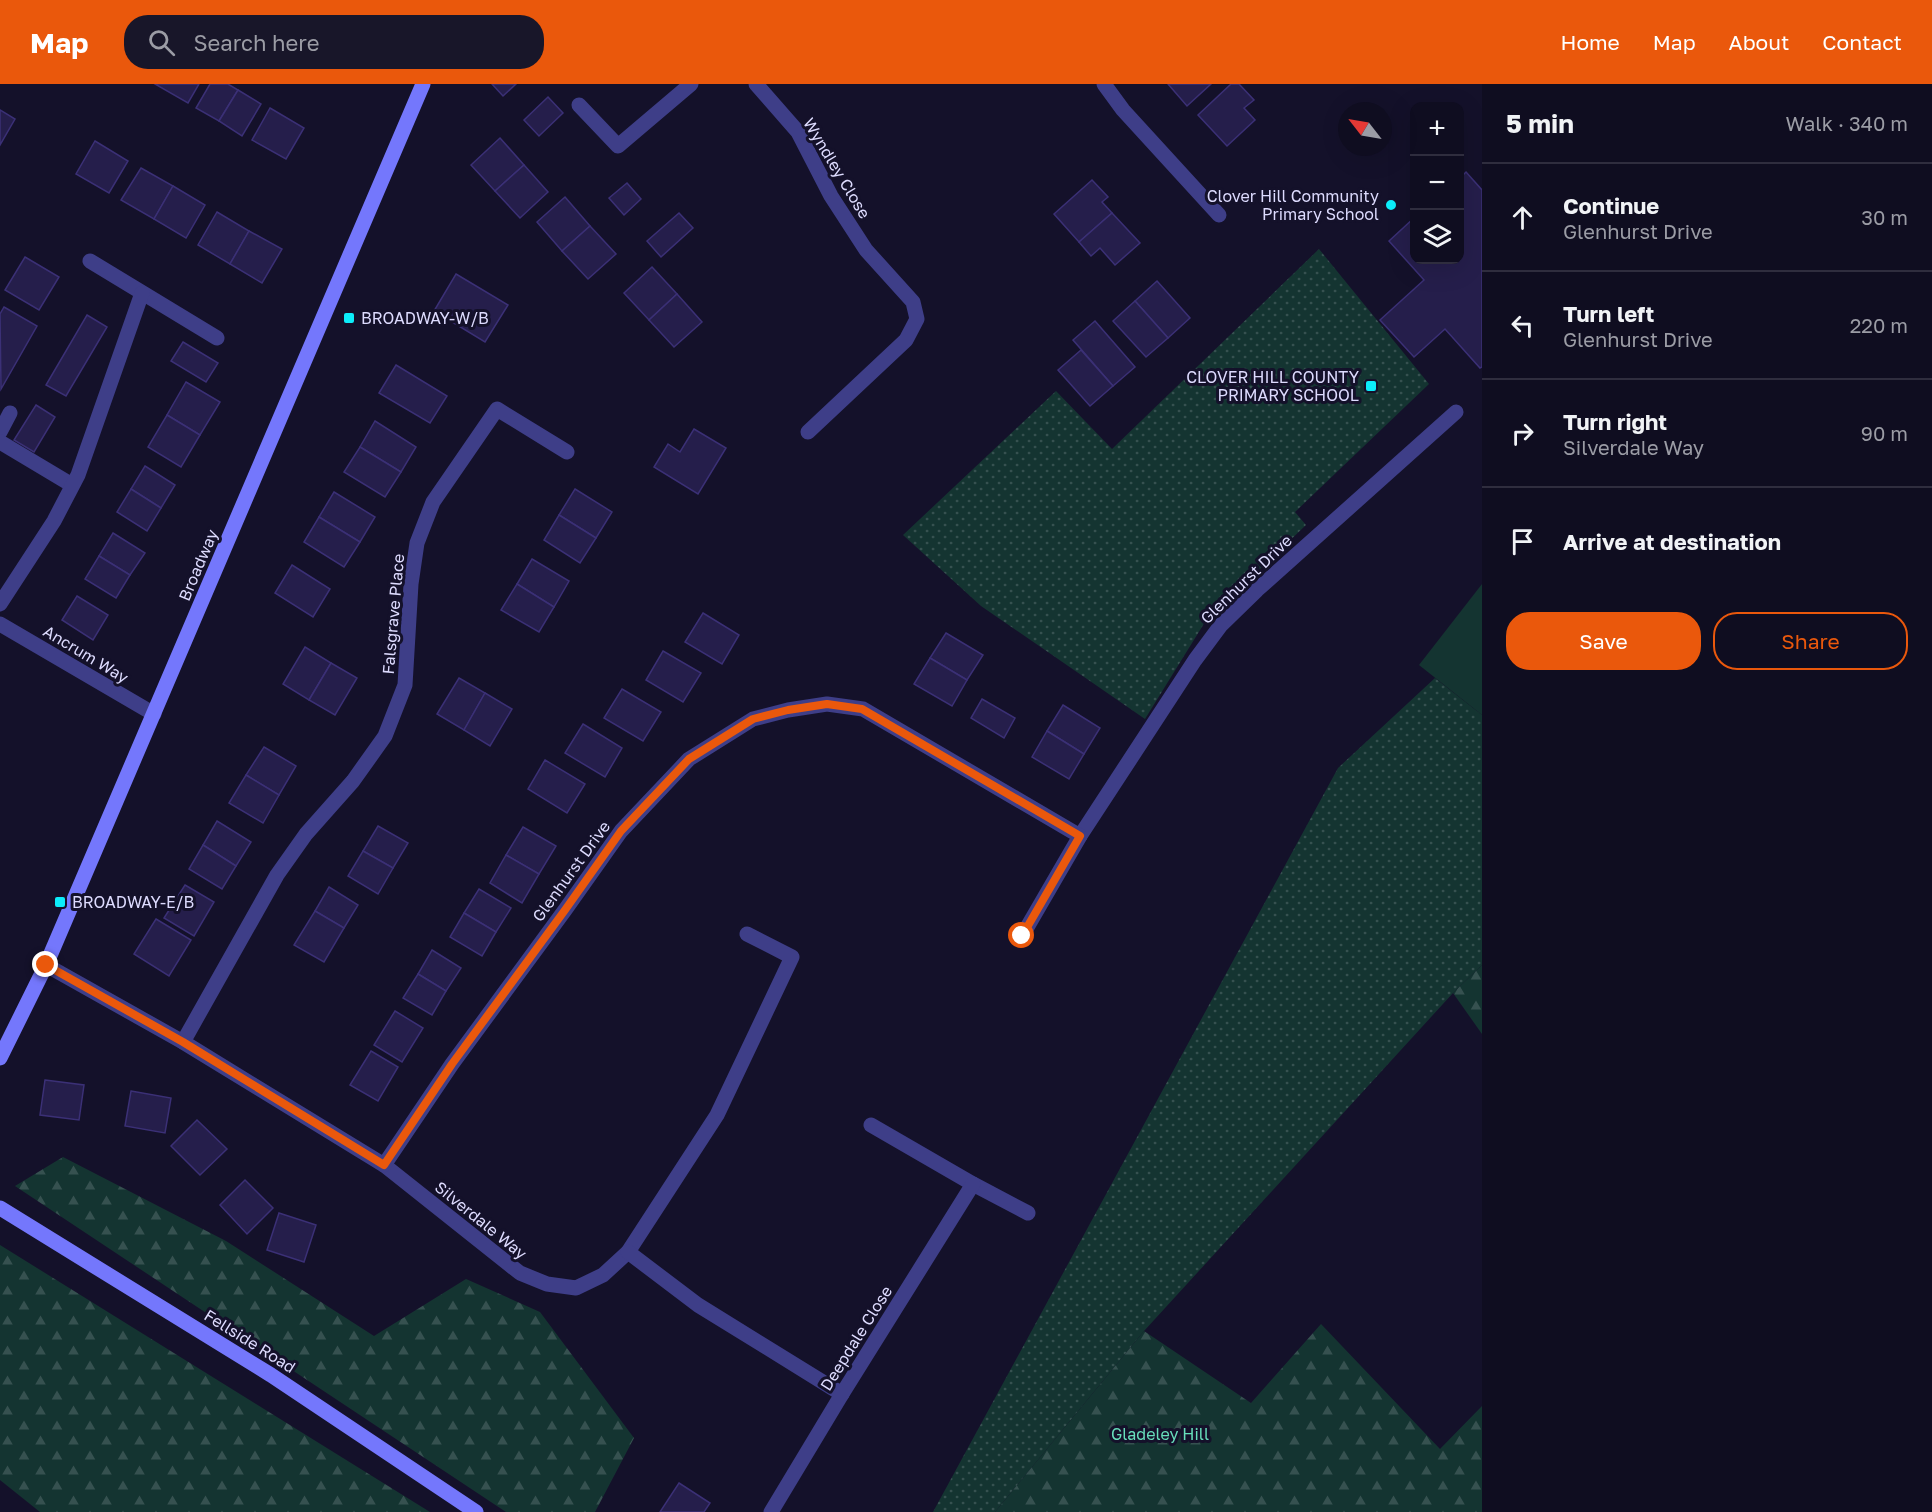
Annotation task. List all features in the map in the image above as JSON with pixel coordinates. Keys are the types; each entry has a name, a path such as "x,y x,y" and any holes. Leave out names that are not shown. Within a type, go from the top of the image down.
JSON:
{"street":[{"name":"Broadway","path":"0,1058 46,965 423,84"},
{"path":"579,105 618,146 691,84"},
{"name":"Wyndley Close","path":"756,84 798,132 831,196 866,250 913,302 917,319 906,340 808,432"},
{"path":"1104,84 1123,110 1219,214"},
{"path":"90,261 217,338"},
{"path":"0,604 54,520 78,475 141,293"},
{"name":"Falsgrave Place","path":"183,1042 277,875 306,834 353,781 385,736 405,685 411,584 417,543 433,502 497,409 567,452"},
{"name":"Glenhurst Drive","path":"1022,936 1080,836 1195,660 1221,625 1456,412"},
{"path":"0,432 10,413"},
{"path":"0,442 72,485"},
{"name":"Ancrum Way","path":"0,624 154,714"},
{"name":"Glenhurst Drive","path":"384,1165 452,1064 621,831 689,759 753,719 788,710 827,704 862,709 1080,836"},
{"name":"Silverdale Way","path":"46,965 183,1042 384,1165 520,1274 547,1284 576,1287 603,1275 628,1252 717,1115 792,957 747,934"},
{"path":"871,1125 973,1184 1028,1212"},
{"name":"Deepdale Close","path":"771,1512 973,1184"},
{"name":"Fellside Road","path":"0,1208 271,1375 476,1512"},
{"path":"628,1252 698,1305 842,1394"}],"green space":[{"path":"1319,249 1429,384 1295,512 1306,525 1205,622 1145,719 981,606 903,535 1056,391 1112,449"},
{"path":"1482,584 1482,715 1419,665"},
{"path":"1435,678 1482,715 1482,965 1453,993 1144,1331 995,1512 933,1512 1338,768"},
{"path":"1482,965 1482,1034 1453,993"},
{"path":"63,1157 226,1241 374,1336 466,1279 540,1312 634,1438 595,1512 506,1512 15,1186"},
{"path":"0,1245 430,1512 40,1512 0,1480"},
{"name":"Gladeley Hill","path":"1321,1324 1440,1449 1482,1406 1482,1512 995,1512 1144,1331 1251,1403"}],"building":[{"path":"155,84 199,84 188,103"},
{"path":"210,84 228,84 238,90 219,121 196,108"},
{"path":"492,84 516,84 503,96"},
{"path":"1168,84 1211,84 1187,106"},
{"path":"1231,84 1239,84 1254,100 1244,108 1255,120 1227,146 1198,115"},
{"path":"238,90 261,104 242,136 219,121"},
{"path":"548,97 563,113 539,136 524,120"},
{"path":"270,108 304,128 286,159 252,140"},
{"path":"0,110 15,119 0,145"},
{"path":"500,138 524,165 495,191 471,165"},
{"path":"95,141 128,161 109,193 76,174"},
{"path":"524,165 548,192 520,218 495,191"},
{"path":"141,168 173,186 154,219 121,200"},
{"path":"1466,172 1482,190 1482,367 1480,368 1445,329 1414,357 1380,320 1424,280 1389,241 1410,222 1410,264 1464,264 1464,174"},
{"path":"1092,180 1108,197 1102,202 1112,213 1079,242 1054,214"},
{"path":"627,183 641,199 624,215 609,198"},
{"path":"173,186 205,205 186,238 154,219"},
{"path":"565,197 590,226 562,251 537,222"},
{"path":"217,212 249,231 230,264 198,245"},
{"path":"679,213 693,228 661,257 647,241"},
{"path":"1112,213 1140,243 1115,265 1100,248 1091,256 1079,242"},
{"path":"590,226 616,254 588,279 562,251"},
{"path":"249,231 282,249 262,283 230,264"},
{"path":"25,257 59,277 39,310 5,290"},
{"path":"652,267 677,294 649,320 624,293"},
{"path":"456,274 508,305 485,342 434,311"},
{"path":"1157,281 1190,318 1168,338 1135,301"},
{"path":"677,294 702,322 674,347 649,320"},
{"path":"1135,301 1168,338 1146,357 1113,321"},
{"path":"4,307 37,326 1,389 0,314"},
{"path":"87,315 107,327 66,396 46,385"},
{"path":"1095,321 1135,367 1113,386 1073,340"},
{"path":"183,342 218,363 206,382 171,361"},
{"path":"1081,350 1113,386 1090,406 1058,370"},
{"path":"396,365 447,396 430,423 379,393"},
{"path":"186,382 220,402 200,435 167,415"},
{"path":"36,405 55,417 34,452 14,440"},
{"path":"167,415 200,435 181,467 148,447"},
{"path":"375,421 416,447 401,472 360,447"},
{"path":"694,429 726,448 698,494 654,467 668,444 680,452"},
{"path":"360,447 401,472 385,497 344,472"},
{"path":"145,466 175,485 161,508 131,489"},
{"path":"131,489 161,508 147,531 117,512"},
{"path":"575,489 612,512 596,538 559,515"},
{"path":"334,492 375,517 360,542 319,517"},
{"path":"559,515 596,538 580,563 544,540"},
{"path":"319,517 360,542 344,567 304,542"},
{"path":"113,533 145,553 130,575 99,556"},
{"path":"99,556 130,575 116,598 85,579"},
{"path":"532,559 569,581 554,607 517,584"},
{"path":"292,565 330,589 313,617 275,593"},
{"path":"517,584 554,607 539,632 501,610"},
{"path":"77,596 108,615 93,640 62,620"},
{"path":"703,613 739,635 722,664 685,642"},
{"path":"946,633 983,655 967,680 930,658"},
{"path":"305,647 331,663 309,700 283,684"},
{"path":"663,651 701,673 683,702 646,680"},
{"path":"930,658 967,680 952,706 914,684"},
{"path":"331,663 357,678 335,715 309,700"},
{"path":"459,678 485,693 464,730 437,714"},
{"path":"622,689 661,712 643,741 604,718"},
{"path":"485,693 512,709 490,746 464,730"},
{"path":"982,699 1015,718 1004,738 971,718"},
{"path":"1063,705 1100,728 1084,754 1047,731"},
{"path":"583,724 622,748 605,777 565,753"},
{"path":"1047,731 1084,754 1069,779 1032,757"},
{"path":"264,747 296,766 279,795 246,775"},
{"path":"545,760 585,784 567,813 528,789"},
{"path":"246,775 279,795 263,823 229,803"},
{"path":"217,821 251,842 236,866 203,845"},
{"path":"378,826 408,843 393,868 363,851"},
{"path":"523,827 556,846 539,874 506,855"},
{"path":"203,845 236,866 222,889 189,869"},
{"path":"363,851 393,868 378,894 348,876"},
{"path":"506,855 539,874 522,903 490,883"},
{"path":"185,885 214,902 194,936 164,918"},
{"path":"329,887 358,905 344,928 315,911"},
{"path":"479,889 511,908 496,932 464,913"},
{"path":"315,911 344,928 324,962 294,945"},
{"path":"464,913 496,932 482,956 450,937"},
{"path":"156,919 191,940 169,976 134,954"},
{"path":"432,950 461,968 446,991 418,974"},
{"path":"418,974 446,991 432,1015 403,998"},
{"path":"395,1011 423,1028 402,1062 374,1045"},
{"path":"371,1051 398,1067 378,1101 350,1085"},
{"path":"45,1080 84,1085 79,1120 40,1115"},
{"path":"131,1091 171,1098 165,1133 125,1126"},
{"path":"197,1120 227,1149 200,1175 171,1146"},
{"path":"245,1180 273,1208 247,1234 220,1205"},
{"path":"279,1213 316,1225 304,1262 267,1250"},
{"path":"679,1483 710,1503 704,1512 660,1512"}],"place":[{"name":"Clover Hill Community Primary School","path":"1391,205"},
{"name":"BROADWAY-W/B","path":"349,318"},
{"name":"CLOVER HILL COUNTY PRIMARY SCHOOL","path":"1371,386"},
{"name":"BROADWAY-E/B","path":"60,902"}],"route":[{"path":"46,965 183,1042 384,1165 452,1064 621,831 654,794 689,759 753,719 788,710 827,704 862,709 1080,836 1022,936"}]}
